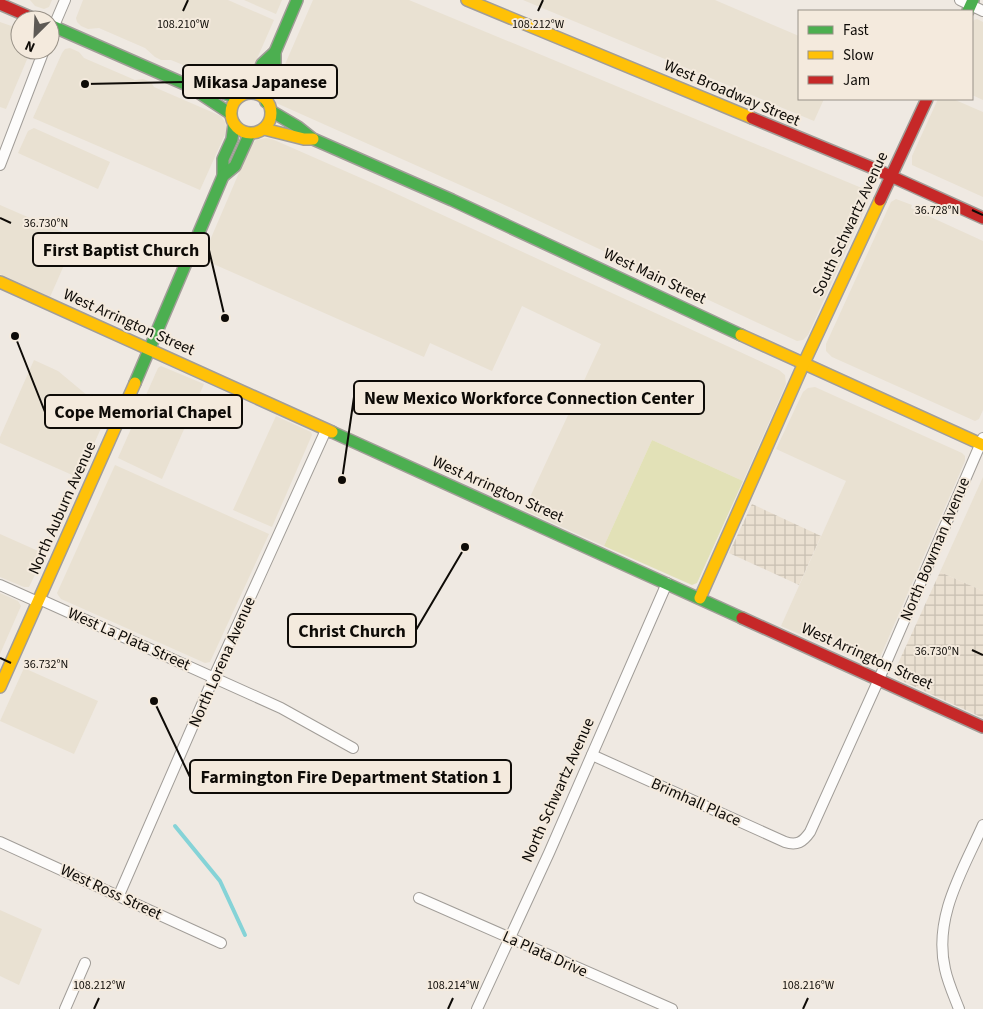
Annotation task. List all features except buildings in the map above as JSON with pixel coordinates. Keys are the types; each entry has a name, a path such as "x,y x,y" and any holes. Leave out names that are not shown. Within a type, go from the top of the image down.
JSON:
{"main road":[{"path":"60,33 187,85 195,92 221,106 244,131 250,133 259,132 268,124 268,86 275,69 275,52 297,0"},
{"name":"West Broadway Street","path":"467,0 890,176 983,218"},
{"path":"0,4 14,10"},
{"path":"248,94 253,87 262,64 275,52"},
{"path":"187,85 197,84 217,89 237,98"},
{"path":"232,119 234,102 237,98 248,94 254,94 268,107"},
{"name":"South Schwartz Avenue","path":"804,363 927,100"},
{"name":"West Main Street","path":"268,107 307,132 313,139"},
{"name":"North Auburn Avenue","path":"0,687 223,176 223,159 232,139 232,119"},
{"name":"West Main Street","path":"264,129 304,139 313,139 447,198 804,363 982,442"},
{"name":"North Auburn Avenue","path":"223,176 235,166 250,133"},
{"name":"West Arrington Street","path":"0,282 983,727"},
{"path":"700,598 804,363"}],"street":[{"path":"968,4 983,11"},
{"path":"0,165 40,60"},
{"name":"North Lorena Avenue","path":"119,895 326,430"},
{"name":"North Bowman Avenue","path":"800,843 810,832 879,680 982,442"},
{"name":"North Schwartz Avenue","path":"477,1009 549,853 667,583"},
{"name":"West La Plata Street","path":"0,585 39,600 281,708 353,748"},
{"name":"Brimhall Place","path":"592,755 785,842 800,843"},
{"path":"959,1009 944,969 943,924 949,901 983,825"},
{"name":"West Ross Street","path":"0,842 221,943"},
{"name":"La Plata Drive","path":"419,898 672,1009"},
{"path":"65,1009 85,963"}],"shaded area":[{"path":"30,0 52,0 49,7 44,9 35,6"},
{"path":"83,0 228,0 274,20 248,79 239,86 234,86 171,60 161,60 145,48 99,28 88,29 81,26 76,18"},
{"path":"244,0 282,0 276,14"},
{"path":"313,0 409,0 869,191 870,198 808,335 803,340 797,341 496,201 274,102 273,92"},
{"path":"523,0 715,0 798,36 798,100 824,100 814,121"},
{"path":"977,19 983,22 983,100 973,95 974,20"},
{"path":"0,22 10,26 10,60 27,60 6,109 0,107"},
{"path":"70,48 79,52 84,58 135,80 143,79 151,82 154,87 221,116 227,130 200,190 33,118 65,49"},
{"path":"938,100 955,100 983,112 983,197 912,165 912,156"},
{"path":"34,128 110,162 98,189 18,153 28,131"},
{"path":"266,138 386,189 779,370 785,375 786,384 743,481 652,440 604,546 524,510 601,344 522,306 492,371 430,343 424,357 202,259 250,147 256,140"},
{"path":"896,199 912,205 911,208 983,241 983,410 979,419 975,421 832,357 826,351 826,344 891,202"},
{"path":"0,205 76,238 50,297 0,274"},
{"path":"34,360 58,371 100,406 109,410 79,478 0,443 0,437"},
{"path":"161,366 204,384 162,479 118,458 158,368"},
{"path":"815,387 965,456 965,461 878,662 873,666 781,626 846,481 776,449 803,392 808,388"},
{"path":"276,416 311,432 312,435 272,527 233,510"},
{"path":"115,465 269,534 210,662 205,663 61,599 57,593"},
{"path":"983,477 983,591 940,572"},
{"path":"752,504 821,536 799,585 729,553"},
{"path":"0,534 45,554 29,587 24,587 0,577"},
{"path":"940,572 983,591 983,718 898,679 895,675 895,670"},
{"path":"0,593 18,601 21,606 0,654"},
{"path":"24,668 98,701 74,754 0,721"},
{"path":"0,910 42,929 19,985 0,976"}],"green space":[{"path":"652,440 743,481 697,583 692,585 604,546"}],"waterway":[{"path":"175,826 220,881 245,935"}],"traffic: fast":[{"path":"248,93 253,87 262,64 275,52 297,0"},
{"path":"968,10 973,0"},
{"path":"60,29 187,85 231,114"},
{"path":"266,102 268,86 275,69 275,52"},
{"path":"187,85 207,87 237,98"},
{"path":"271,111 298,127 313,139 452,200 741,335"},
{"path":"223,176 223,159 232,139 234,124"},
{"path":"135,383 223,176 235,166 250,133"},
{"path":"332,432 742,618"}],"traffic: slow":[{"path":"467,0 752,118"},
{"path":"251,93 265,99 271,113 265,127 251,133 237,127 231,113 237,99 251,93"},
{"path":"264,129 304,139 313,139"},
{"path":"700,598 804,363 880,200"},
{"path":"0,282 332,432"},
{"path":"741,335 983,445"},
{"path":"0,687 135,383"}],"traffic: jam":[{"path":"0,4 14,10"},
{"path":"880,200 927,100"},
{"path":"752,118 873,168 983,218"},
{"path":"742,618 983,727"}],"place":[{"name":"Mikasa Japanese","path":"85,84"},
{"name":"First Baptist Church","path":"225,318"},
{"name":"Cope Memorial Chapel","path":"15,336"},
{"name":"New Mexico Workforce Connection Center","path":"342,480"},
{"name":"Christ Church","path":"465,547"},
{"name":"Farmington Fire Department Station 1","path":"154,701"}]}
